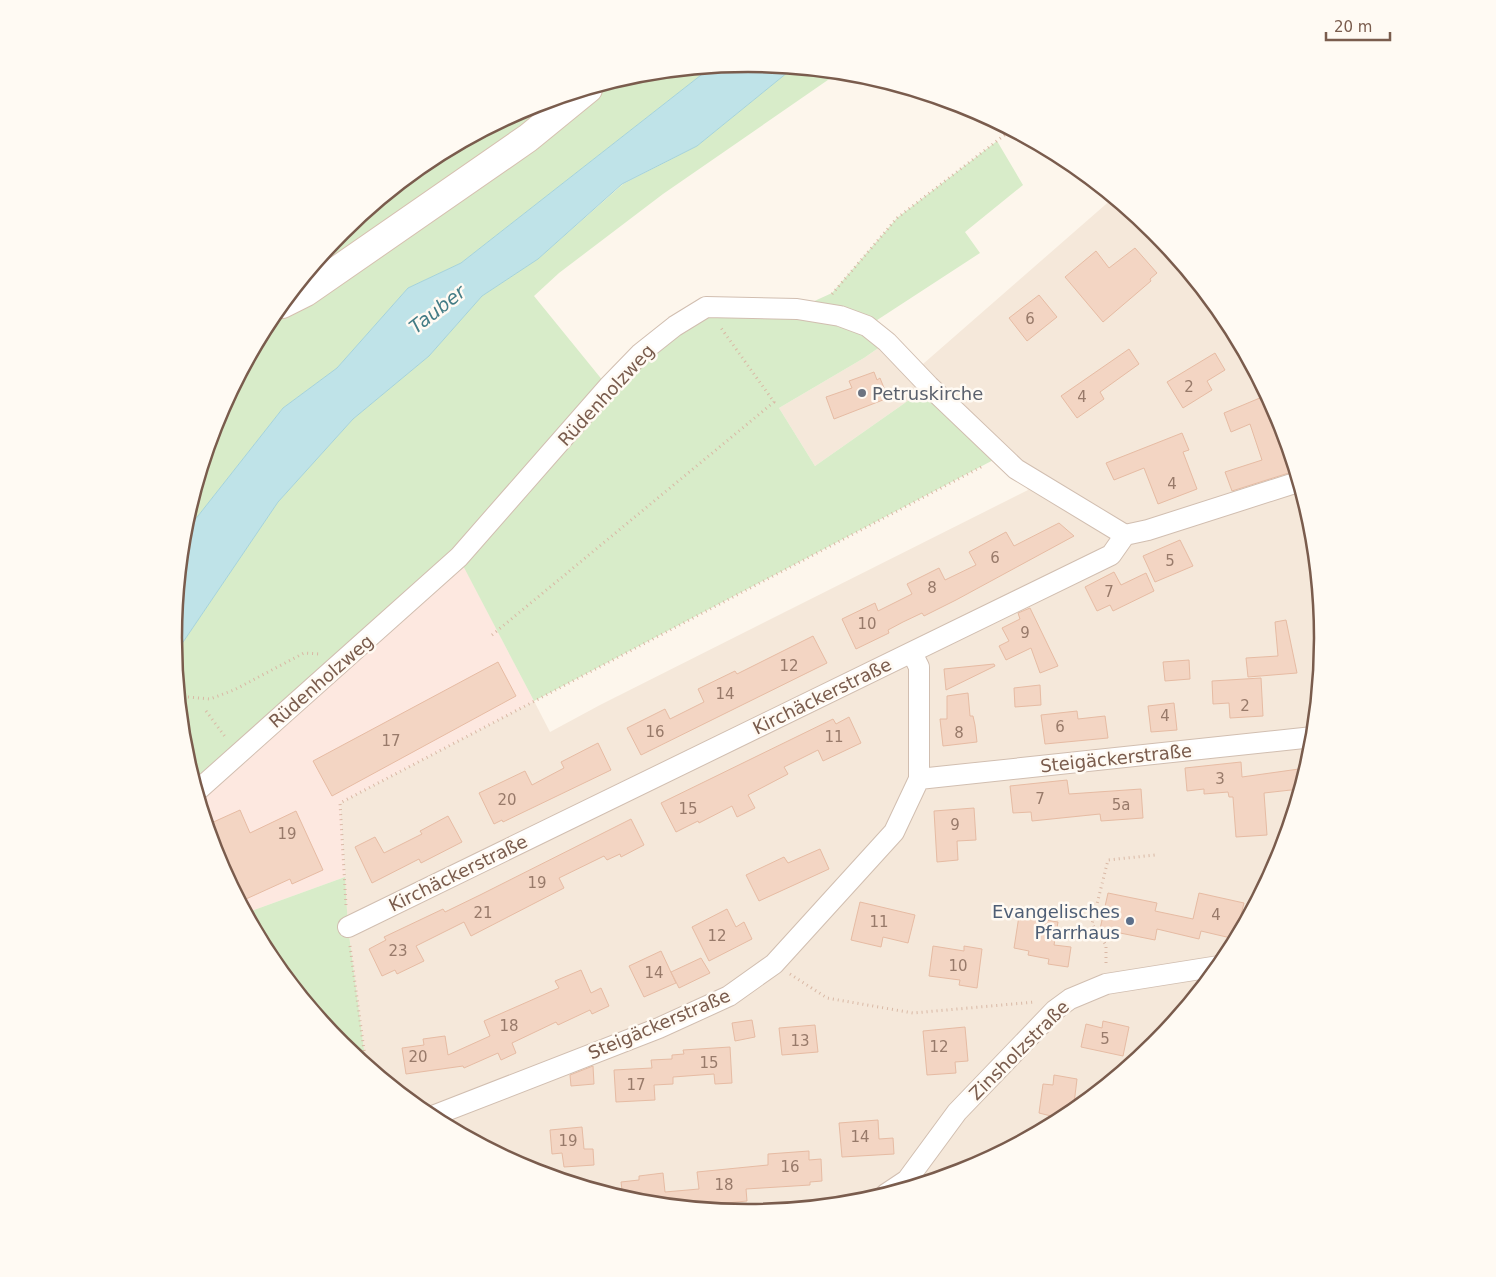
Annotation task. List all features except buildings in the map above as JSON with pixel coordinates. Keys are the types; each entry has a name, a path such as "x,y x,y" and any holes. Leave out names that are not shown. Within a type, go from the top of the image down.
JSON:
{"main road":[{"path":"297,296 528,138 574,101"}],"street":[{"path":"706,307 797,309 840,316 868,326 887,342 1016,469 1125,534 1148,530 1292,484"},
{"name":"Rüdenholzweg","path":"202,788 459,557 608,387 641,353 675,326 706,307"},
{"name":"Kirchäckerstraße","path":"348,927 1111,555 1125,534"},
{"name":"Steigäckerstraße","path":"440,1113 659,1028 730,996 774,964 894,832 919,779 918,667 912,652"},
{"name":"Steigäckerstraße","path":"919,779 1305,738"},
{"name":"Zinsholzstraße","path":"904,1182 957,1112 1055,1010 1070,999 1106,984 1208,968"}],"path":[{"path":"797,309 832,294 897,218 1004,134"},
{"path":"492,635 774,402 706,307"},
{"path":"365,1054 348,927 340,803 1001,456"},
{"path":"188,697 210,699 234,690 286,662"},
{"path":"206,711 239,754"},
{"path":"1106,984 1106,945 1092,924 1108,860 1155,856"},
{"path":"774,964 827,998 861,1006 913,1013 1042,1001 1055,1010"}],"shaded area":[{"path":"1108,202 1148,238 1174,265 1219,324 1238,356 1256,388 1271,422 1295,492 1309,565 1313,601 1314,638 1313,676 1309,712 1295,785 1271,855 1256,889 1238,922 1219,953 1174,1012 1148,1039 1093,1088 1031,1129 998,1146 965,1161 894,1185 822,1200 785,1203 711,1203 674,1200 638,1194 566,1174 531,1161 465,1129 403,1088 365,1054 348,927 340,803 534,701 550,732 600,705 1028,490 1016,469 929,386 815,466 779,408 864,358 887,342 915,371"},
{"path":"459,557 534,701 340,803 345,877 252,911 225,855 202,787"}],"green space":[{"path":"786,74 830,78 663,194 559,273 534,296 608,387 706,307 797,309 832,293 897,218 997,141 1023,185 965,232 980,253 868,326 887,342 864,358 779,408 815,466 929,386 1001,456 534,701 459,558 202,787 187,712 182,643 278,502 353,419 429,356 482,296 538,259 623,184 697,146"},
{"path":"701,75 461,263 408,288 337,368 283,408 195,520 201,492 225,422 240,388 258,356 277,324 322,265 375,213 403,189 465,148 531,116 566,103 638,83"},
{"path":"345,877 348,927 365,1054 322,1012 299,983 277,953 252,911"}],"water":[{"name":"Tauber","path":"748,72 786,74 697,146 622,184 538,259 482,296 429,356 353,419 278,502 182,643 183,601 195,520 283,408 337,368 408,288 461,263 701,75"}],"place":[{"name":"Petruskirche","path":"862,393"},
{"name":"Evangelisches Pfarrhaus","path":"1130,921"}]}
